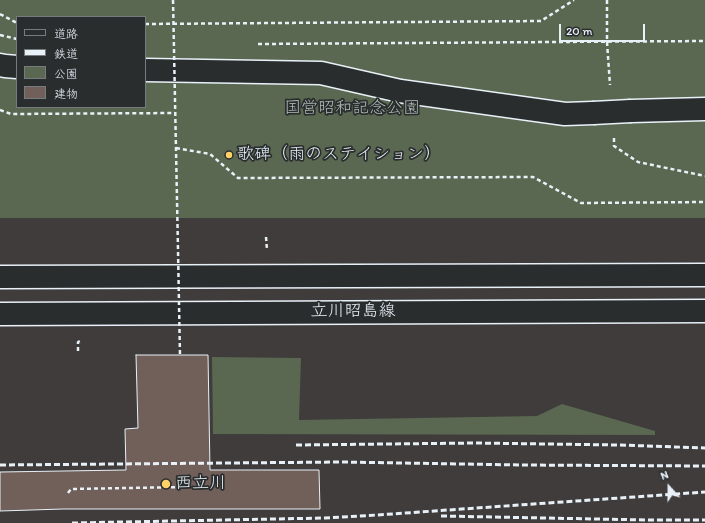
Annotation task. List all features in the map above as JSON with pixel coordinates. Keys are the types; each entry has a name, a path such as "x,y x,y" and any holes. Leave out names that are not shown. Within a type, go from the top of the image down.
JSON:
{"main road":[{"path":"0,65 16,67"},
{"path":"146,70 321,74 400,91 565,114 705,109"},
{"path":"0,277 705,275"},
{"name":"立川昭島線","path":"0,314 705,311"}],"path":[{"path":"173,0 180,356"},
{"path":"146,24 541,21 574,0"},
{"path":"0,14 16,22"},
{"path":"0,35 16,39"},
{"path":"257,44 705,41"},
{"path":"169,44 177,44"},
{"path":"0,110 11,114 175,113"},
{"path":"176,148 210,154 238,178 533,177 581,203 705,202"},
{"path":"266,237 267,250"},
{"path":"78,342 78,351"},
{"path":"68,493 71,489 183,487"}],"green space":[{"name":"国営昭和記念公園","path":"0,0 705,0 705,218 0,218"},
{"path":"212,357 301,358 299,420 537,416 562,404 655,431 655,435 213,434"}],"building":[{"path":"136,355 208,355 210,470 319,470 320,509 63,509 0,511 0,472 126,470 125,429 138,428"}],"railway":[{"path":"296,445 476,443 705,448"},
{"path":"0,465 341,462 705,466"},
{"path":"72,523 325,518 705,492"},
{"path":"441,516 705,520"}],"place":[{"name":"歌碑（雨のステイション）","path":"229,155"},
{"name":"西立川","path":"166,484"}]}
